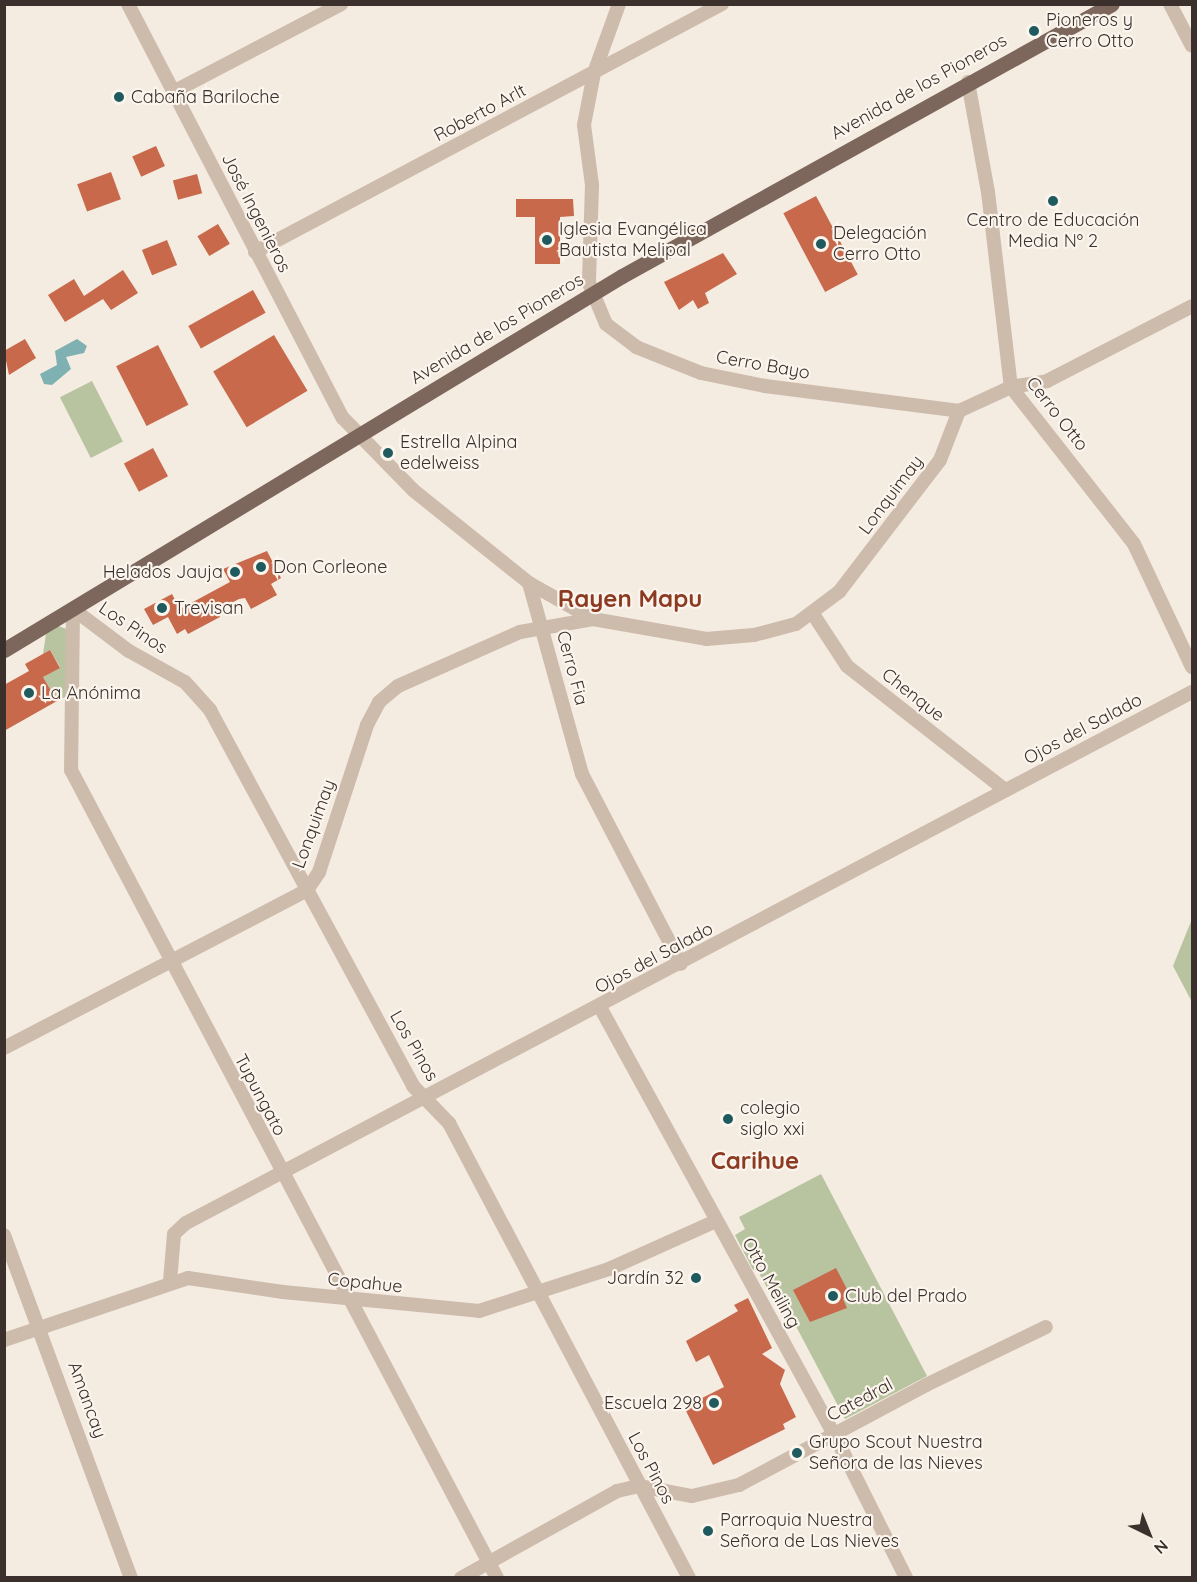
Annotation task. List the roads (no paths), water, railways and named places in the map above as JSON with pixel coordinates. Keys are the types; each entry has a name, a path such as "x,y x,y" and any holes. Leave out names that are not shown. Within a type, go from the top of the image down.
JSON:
{"main road":[{"name":"Avenida de los Pioneros","path":"4,650 590,295 968,82 1112,4"}],"street":[{"name":"José Ingenieros","path":"128,4 255,252 356,436"},
{"path":"173,92 341,4"},
{"path":"590,295 592,185 585,125 594,73 619,4"},
{"name":"Roberto Arlt","path":"255,252 722,4"},
{"path":"1170,4 1192,46"},
{"name":"Cerro Otto","path":"968,82 988,192 1011,387 1134,544 1192,667"},
{"name":"Cerro Bayo","path":"590,295 617,336 677,366 765,386 959,411"},
{"path":"959,411 1011,387 1047,381 1192,306"},
{"name":"Lonquimay","path":"4,1048 307,890 319,872 367,725 380,702 398,686 542,625 593,619 706,639 754,635 813,614 839,592 940,460 959,411"},
{"path":"356,436 412,490 529,583"},
{"name":"Lonquimay","path":"529,583 593,619"},
{"name":"Cerro Fia","path":"529,583 582,774 681,964"},
{"name":"Los Pinos","path":"73,609 199,696 413,1086 449,1123 689,1578"},
{"name":"Tupungato","path":"73,609 71,770 280,1173 350,1299 497,1578"},
{"name":"Chenque","path":"813,614 847,666 1005,790"},
{"name":"Ojos del Salado","path":"170,1281 174,1234 280,1173 600,1007 1192,692"},
{"name":"Otto Meiling","path":"600,1007 834,1434 906,1578"},
{"name":"Copahue","path":"4,1340 170,1281 188,1278 461,1312 540,1292 609,1269 716,1221"},
{"name":"Amancay","path":"4,1235 41,1327 131,1578"},
{"name":"Catedral","path":"461,1578 617,1491 639,1486 692,1497 716,1492 1046,1327"}],"water":[{"path":"77,339 87,346 84,353 66,357 71,369 52,385 44,384 40,374 57,365 55,351"}],"place":[{"name":"Pioneros y Cerro Otto","path":"1034,31"},
{"name":"Cabaña Bariloche","path":"119,97"},
{"name":"Centro de Educación Media Nº 2","path":"1053,201"},
{"name":"Iglesia Evangélica Bautista Melipal","path":"547,240"},
{"name":"Delegación Cerro Otto","path":"821,244"},
{"name":"Estrella Alpina edelweiss","path":"388,453"},
{"name":"Don Corleone","path":"261,567"},
{"name":"Helados Jauja","path":"235,572"},
{"name":"Trevisan","path":"162,608"},
{"name":"La Anónima","path":"29,693"},
{"name":"colegio siglo xxi","path":"728,1119"},
{"name":"Jardín 32","path":"696,1278"},
{"name":"Club del Prado","path":"833,1296"},
{"name":"Escuela 298","path":"714,1403"},
{"name":"Grupo Scout Nuestra Señora de las Nieves","path":"797,1453"},
{"name":"Parroquia Nuestra Señora de Las Nieves","path":"708,1531"}],"district":[{"name":"Rayen Mapu","path":"630,599"},
{"name":"Carihue","path":"755,1161"}]}
